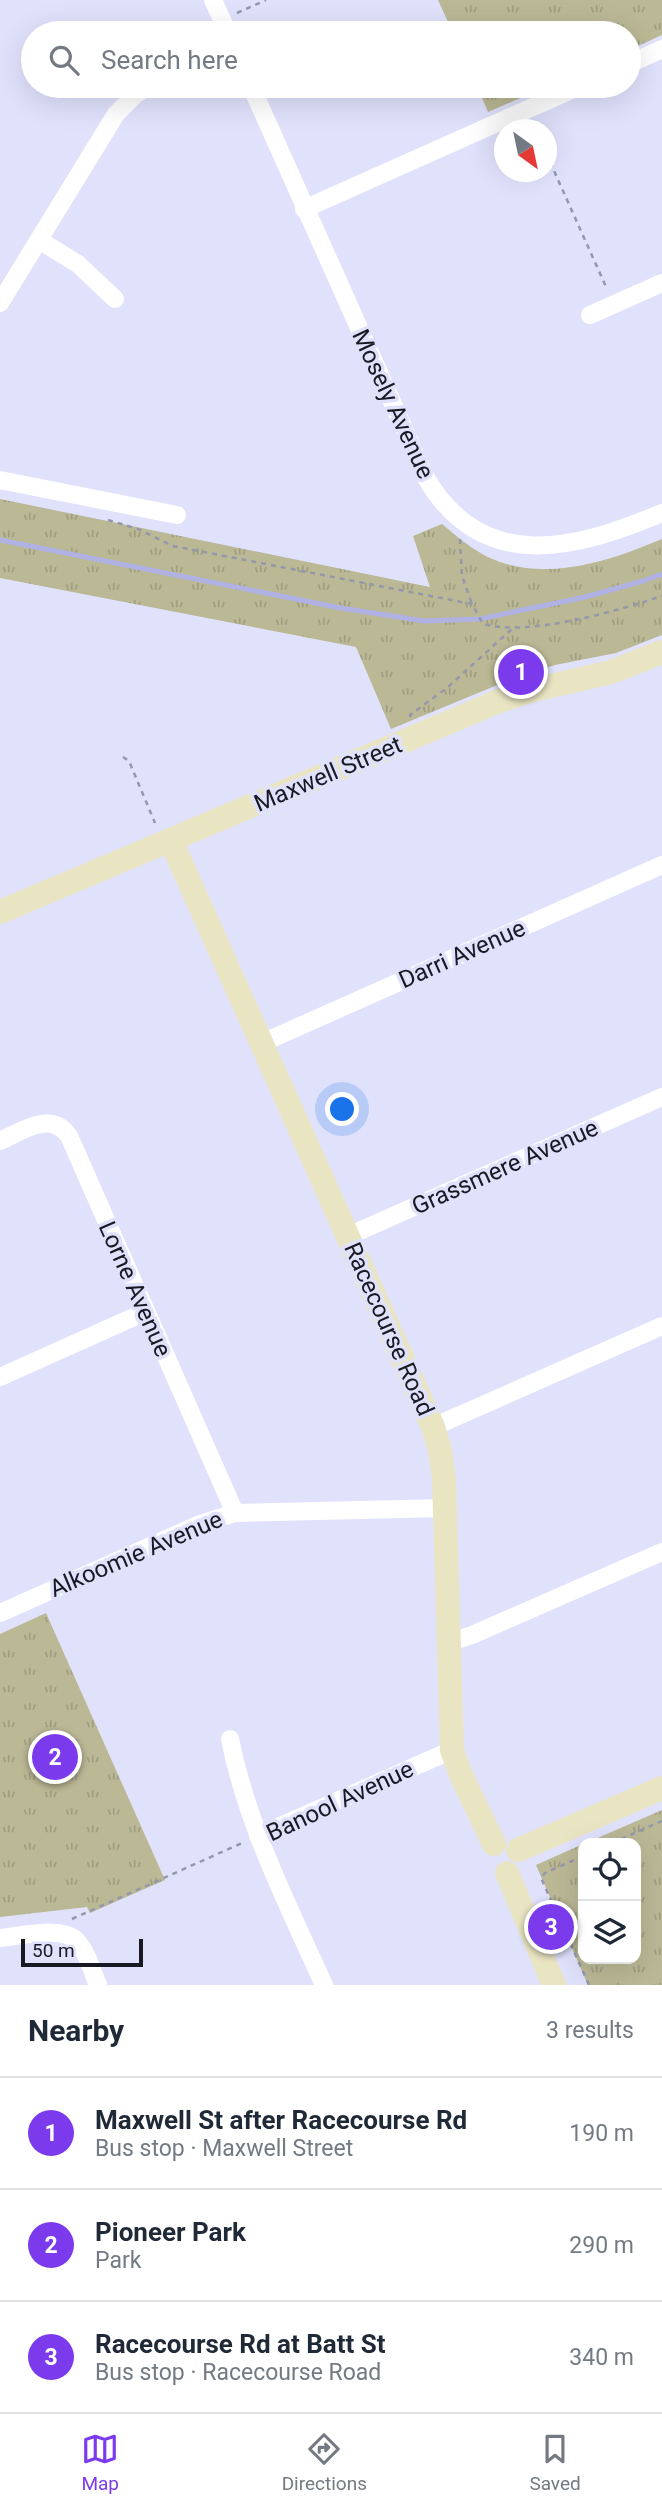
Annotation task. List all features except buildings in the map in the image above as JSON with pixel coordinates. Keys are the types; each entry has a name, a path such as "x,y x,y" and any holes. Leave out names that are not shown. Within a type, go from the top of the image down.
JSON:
{"street":[{"path":"213,0 223,21"},
{"path":"641,59 662,49"},
{"path":"0,303 116,114 132,98"},
{"name":"Mosely Avenue","path":"256,98 426,478 437,496 465,522 507,542 540,547 598,538 662,513"},
{"path":"304,209 553,98"},
{"path":"39,240 78,264 115,299"},
{"path":"590,315 662,283"},
{"path":"0,480 177,515"},
{"name":"Maxwell Street","path":"0,912 163,832 419,736 517,695 600,675 662,652"},
{"name":"Racecourse Road","path":"163,832 262,1043 433,1427 443,1465 452,1750 461,1775 506,1847"},
{"name":"Darri Avenue","path":"262,1043 662,865"},
{"name":"Grassmere Avenue","path":"348,1236 662,1097"},
{"name":"Lorne Avenue","path":"0,1140 43,1123 55,1124 66,1132 235,1513"},
{"path":"0,1377 145,1312"},
{"path":"433,1427 662,1326"},
{"name":"Alkoomie Avenue","path":"0,1613 200,1524 235,1513 445,1508"},
{"path":"447,1643 472,1636 662,1552"},
{"path":"230,1739 237,1775 258,1836"},
{"name":"Banool Avenue","path":"324,1985 258,1836 452,1750"},
{"path":"554,1985 507,1873 518,1864 506,1847 662,1788"},
{"path":"0,1938 54,1932 69,1935 78,1943 98,1985"}],"path":[{"path":"233,21 266,0"},
{"path":"557,176 614,304"},
{"path":"102,519 138,528 173,546 472,604"},
{"path":"465,522 461,532 459,555 462,576 483,624 498,629 561,622 636,605 662,596"},
{"path":"419,736 410,715 448,687 513,628"},
{"path":"123,757 129,761 163,832"},
{"path":"623,1838 662,1821"},
{"path":"54,1932 64,1923 258,1836"},
{"path":"578,1858 545,1873 541,1878 589,1985"}],"green space":[{"path":"438,0 662,0 662,35 641,45 641,21 448,21"},
{"path":"482,98 521,98 488,112"},
{"path":"0,499 430,587 413,536 442,524 490,558 533,569 555,569 599,561 662,539 662,635 616,653 555,665 514,678 391,729 356,647 0,578"},
{"path":"46,1613 165,1880 90,1913 87,1907 0,1917 0,1634"},
{"path":"662,1810 662,1985 588,1985 579,1964 641,1964 641,1838 598,1838"},
{"path":"578,1846 578,1962 536,1865"}],"waterway":[{"path":"0,540 341,608 424,621 480,619 585,597 662,574"}],"place":[{"name":"Maxwell St after Racecourse Rd","path":"521,672"},
{"name":"Pioneer Park","path":"55,1757"},
{"name":"Racecourse Rd at Batt St","path":"551,1927"}]}
